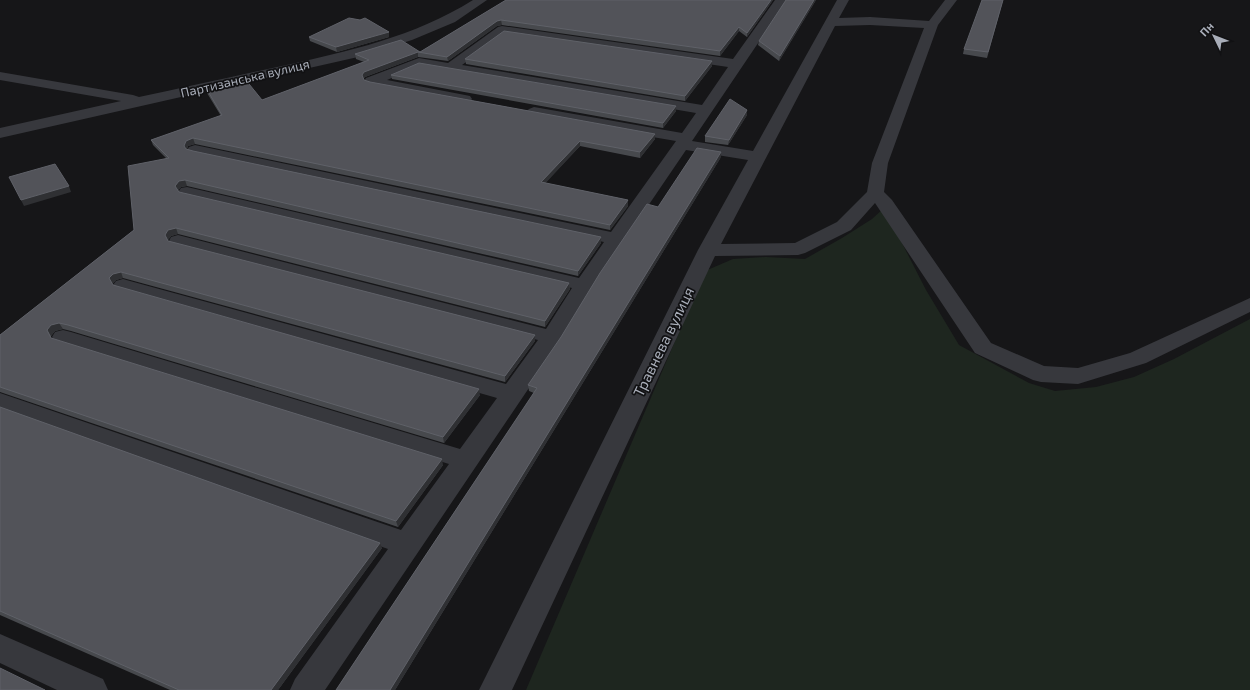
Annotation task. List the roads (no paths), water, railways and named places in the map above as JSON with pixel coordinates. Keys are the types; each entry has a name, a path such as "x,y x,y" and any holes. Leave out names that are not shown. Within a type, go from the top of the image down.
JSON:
{"street":[{"name":"Партизанська вулиця","path":"0,133 353,54 407,38 450,19 482,0"},
{"path":"306,690 552,337 584,285 781,0"},
{"name":"Травнева вулиця","path":"495,690 708,250 843,0"},
{"path":"708,250 798,249 844,226 875,193 880,163 932,25 951,0"},
{"path":"831,22 910,23 932,25"},
{"path":"451,67 502,30 738,64"},
{"path":"476,101 371,82 419,62 706,110"},
{"path":"0,76 143,101"},
{"path":"522,110 684,141 758,157"},
{"path":"195,150 616,238"},
{"path":"187,192 584,285"},
{"path":"875,193 886,204 983,348 1042,374 1078,376 1138,358 1250,304"},
{"path":"178,241 552,337"},
{"path":"123,285 512,394"},
{"path":"63,337 466,460"},
{"path":"0,402 407,544"},
{"path":"0,648 92,690"}]}
